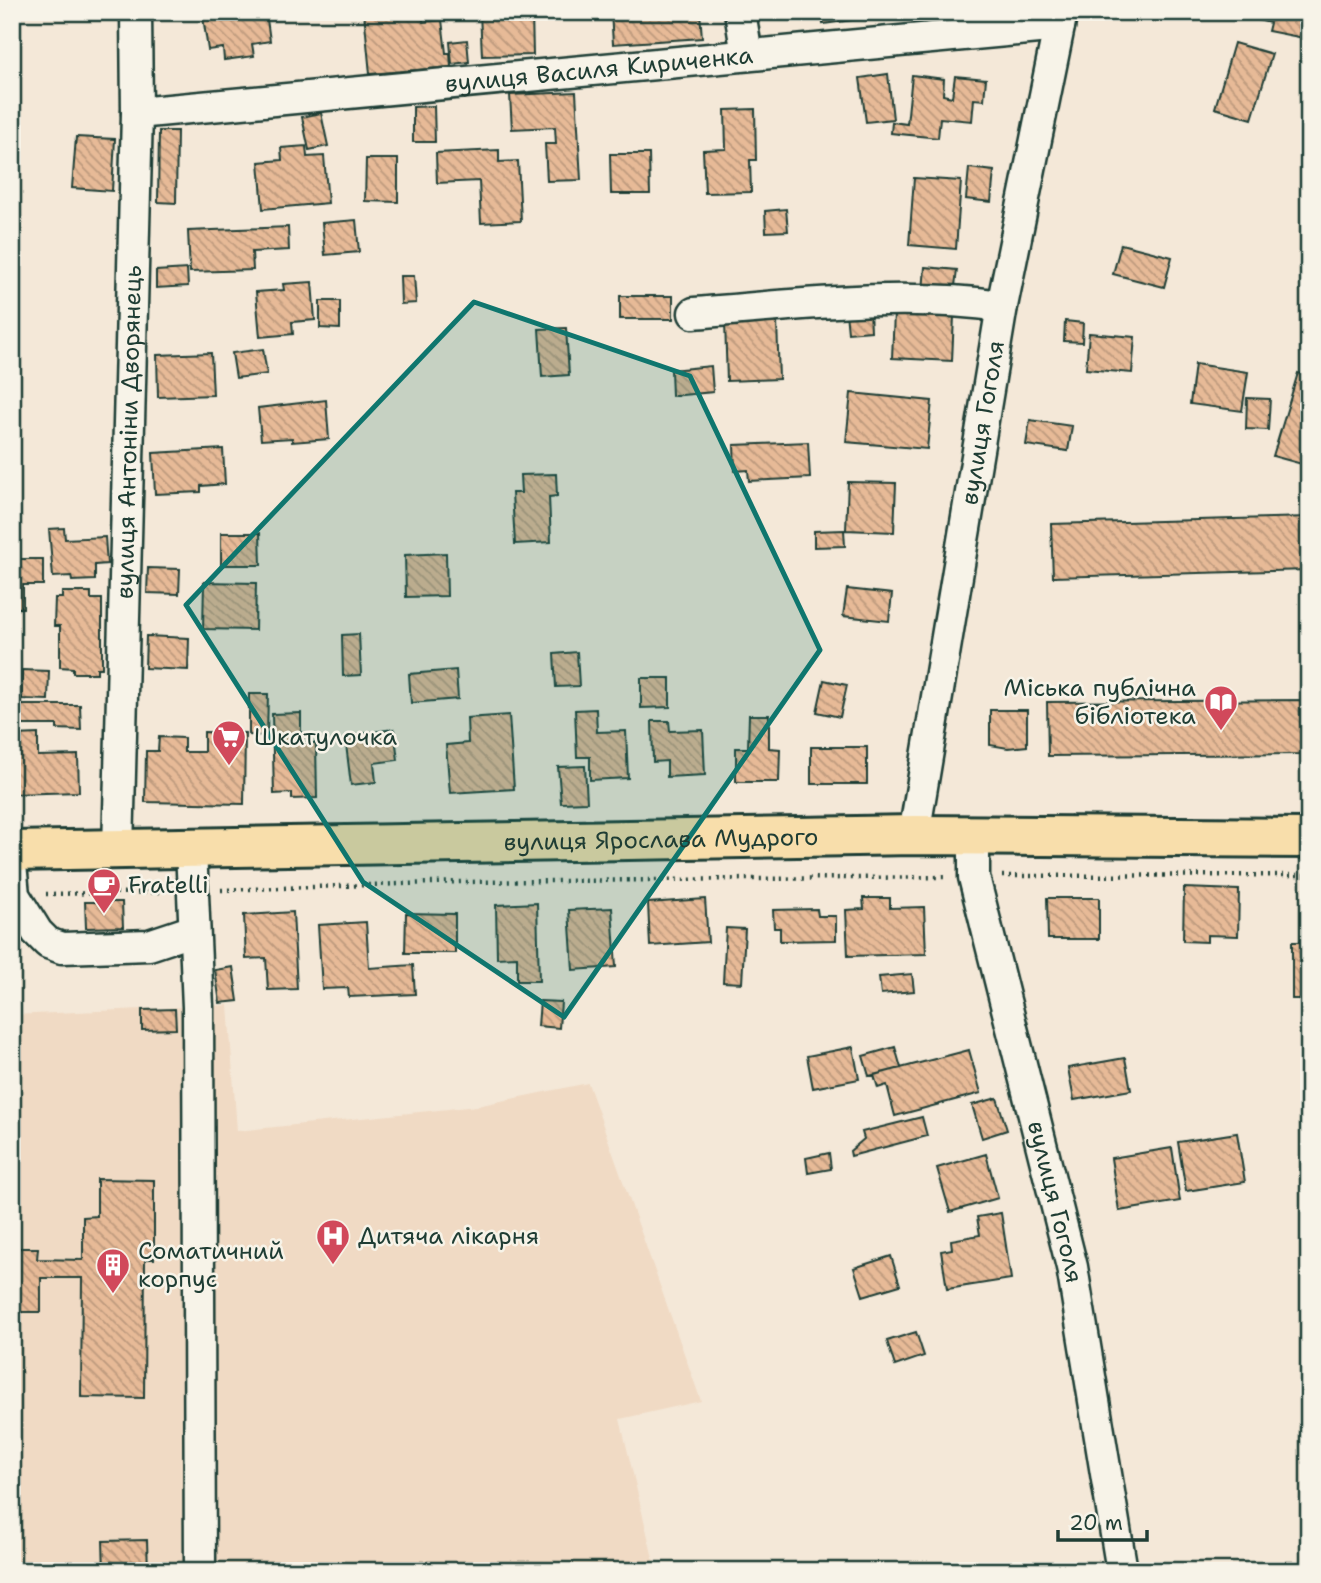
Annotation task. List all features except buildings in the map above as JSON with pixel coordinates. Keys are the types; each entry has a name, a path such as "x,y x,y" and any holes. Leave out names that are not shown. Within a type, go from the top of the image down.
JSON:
{"main road":[{"name":"вулиця Ярослава Мудрого","path":"12,851 914,835 1309,838"}],"street":[{"name":"вулиця Антоніни Дворянець","path":"118,850 137,113 136,12"},
{"path":"740,12 747,55"},
{"name":"вулиця Василя Кириченка","path":"137,113 747,55 1060,19"},
{"name":"вулиця Гоголя","path":"914,835 1002,306 1060,19"},
{"path":"694,313 858,300 977,302 1002,306"},
{"name":"вулиця Гоголя","path":"974,836 974,877 1072,1267 1122,1571"},
{"path":"191,849 198,1021 200,1571"},
{"path":"13,885 37,932 48,943 62,948 149,945 194,930"}],"path":[{"path":"13,885 193,891 461,882 1309,875"}],"highlighted area":[{"path":"474,302 690,376 820,650 564,1017 363,882 186,605"}],"shaded area":[{"name":"Дитяча лікарня","path":"228,1005 237,1131 477,1106 588,1083 701,1401 620,1419 656,1571 12,1571 12,1015"}],"place":[{"name":"Міська публічна бібліотека","path":"1221,732"},
{"name":"Шкатулочка","path":"229,767"},
{"name":"Fratelli","path":"104,915"},
{"name":"Дитяча лікарня","path":"333,1266"},
{"name":"Соматичний корпус","path":"113,1295"}]}
